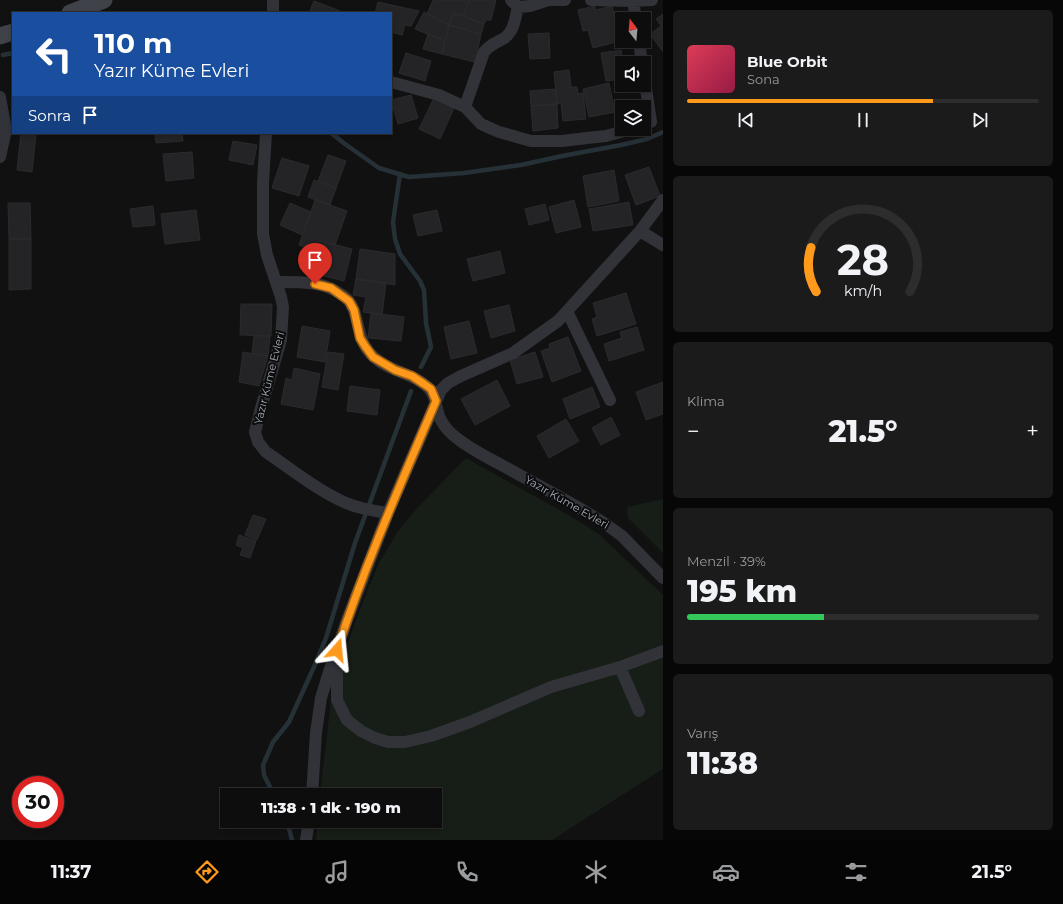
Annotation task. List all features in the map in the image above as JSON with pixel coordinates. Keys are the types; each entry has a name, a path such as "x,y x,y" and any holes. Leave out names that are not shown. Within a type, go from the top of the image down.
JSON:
{"street":[{"path":"273,0 273,12"},
{"path":"465,107 484,52 489,46 509,34 513,28 514,3 530,6 549,0 565,0"},
{"path":"591,0 652,0"},
{"path":"633,1 635,12"},
{"path":"74,12 101,5"},
{"path":"0,36 12,32"},
{"path":"392,82 439,95 465,107 481,124 498,132 531,141 562,141 594,138 615,134"},
{"path":"647,92 653,122"},
{"path":"0,97 6,130"},
{"path":"0,157 6,130 12,117"},
{"name":"Yazır Küme Evleri","path":"266,134 262,202 263,234 267,255 277,282 283,307 281,340 255,432 258,442 266,452 334,497 347,504 367,510 388,513"},
{"path":"312,788 316,733 321,698 329,672 347,620 388,513 441,390 448,383 513,352 558,321 640,231 663,200"},
{"path":"640,231 663,245"},
{"name":"Yazır Küme Evleri","path":"277,282 315,284 331,288 339,293 349,301 354,310 360,338 373,357 395,370 412,376 431,389 436,401 439,416 445,427 453,435 483,455 607,525 622,536 663,578"},
{"path":"567,311 610,400"},
{"path":"337,650 337,700 342,712 347,720 361,731 374,738 388,742 405,742 431,736 470,722 551,687 620,667 663,651"},
{"path":"620,667 639,711"},
{"path":"306,840 308,828"}],"shaded area":[{"path":"466,458 572,517 600,535 663,595 663,769 552,840 316,840 317,828 442,828 442,788 321,788 333,682 367,591 380,561 398,531 417,508"},
{"path":"663,499 663,553 628,518 627,507"}],"building":[{"path":"433,0 469,0 463,16 454,13 449,25 427,14"},
{"path":"469,0 496,0 491,20 486,20 484,24 463,16"},
{"path":"314,1 340,11 340,12 309,12"},
{"path":"378,2 419,11 411,26 405,25 402,35 392,32 392,12 375,12"},
{"path":"595,6 595,10 612,6 615,19 615,42 593,48 588,30 583,31 578,10"},
{"path":"424,12 449,25 445,41 415,29"},
{"path":"454,13 484,24 481,34 449,25"},
{"path":"663,14 663,52 651,35 651,33 661,26 656,19"},
{"path":"449,25 481,34 475,62 442,54"},
{"path":"549,33 550,58 530,59 528,34"},
{"path":"428,34 445,41 442,54 423,49"},
{"path":"621,50 622,56 615,56 615,80 606,81 601,53"},
{"path":"406,53 431,61 425,81 399,73"},
{"path":"569,70 571,87 577,87 578,94 583,93 586,119 563,121 561,103 557,104 554,72"},
{"path":"609,83 615,112 589,117 583,89"},
{"path":"555,89 557,104 531,106 530,91"},
{"path":"411,95 418,118 398,124 392,100"},
{"path":"434,98 454,108 440,139 419,129"},
{"path":"557,104 558,128 533,131 531,106"},
{"path":"21,134 36,134 32,172 17,170"},
{"path":"155,134 182,134 183,141 156,143"},
{"path":"233,141 257,145 253,165 229,160"},
{"path":"192,152 194,178 166,181 163,154"},
{"path":"328,155 346,161 336,188 318,181"},
{"path":"282,158 309,166 299,196 272,188"},
{"path":"649,167 660,196 636,205 625,175"},
{"path":"614,170 619,201 588,207 583,176"},
{"path":"314,180 336,188 330,205 308,197"},
{"path":"315,200 347,211 335,245 325,242 322,253 299,245"},
{"path":"574,200 581,227 556,233 549,207"},
{"path":"629,202 633,225 593,231 589,209"},
{"path":"8,203 30,203 31,239 9,239"},
{"path":"290,203 311,212 302,235 280,225"},
{"path":"545,204 549,220 529,225 525,209"},
{"path":"153,206 155,225 133,227 130,209"},
{"path":"196,210 200,240 165,244 161,214"},
{"path":"437,210 442,231 418,236 413,215"},
{"path":"9,239 31,239 31,289 9,290"},
{"path":"325,242 352,249 344,281 317,274"},
{"path":"360,249 395,254 395,285 356,279"},
{"path":"500,251 505,273 473,281 467,259"},
{"path":"356,279 386,283 382,315 363,312 366,297 353,295"},
{"path":"626,293 636,324 597,336 592,319 597,317 593,303"},
{"path":"241,304 272,304 271,336 240,335"},
{"path":"509,305 515,331 491,338 484,311"},
{"path":"371,313 404,317 401,341 368,338"},
{"path":"469,321 477,353 451,359 444,327"},
{"path":"302,326 330,331 325,362 297,357"},
{"path":"637,327 644,350 609,361 604,344 622,338 620,332"},
{"path":"254,336 270,336 268,356 252,354"},
{"path":"568,337 581,371 552,382 541,351 550,348 549,344"},
{"path":"243,352 268,356 259,386 239,382"},
{"path":"328,352 344,354 338,390 322,387"},
{"path":"535,352 543,377 517,384 510,360"},
{"path":"294,368 320,374 313,410 281,404 286,378 292,380"},
{"path":"497,380 510,406 475,425 461,399"},
{"path":"663,382 663,414 646,420 636,392"},
{"path":"350,386 380,390 377,415 347,411"},
{"path":"592,387 600,407 570,419 563,399"},
{"path":"611,417 620,435 601,445 592,428"},
{"path":"566,419 579,441 549,458 537,436"},
{"path":"253,515 266,519 257,540 245,535"},
{"path":"239,535 256,541 250,558 240,555 243,548 236,545"}],"waterway":[{"path":"3,55 12,53"},
{"path":"332,134 379,168 409,177 464,173 521,165 647,139 663,132"},
{"path":"400,174 393,222 395,239 400,254 420,281 424,290 426,323 431,347 421,367"},
{"path":"270,788 264,775 263,765 273,742 289,722 326,638 355,543 411,391"},
{"path":"289,828 292,840"}],"route":[{"path":"315,284 331,288 349,301 354,310 360,338 373,357 395,370 412,376 424,384 431,389 436,401 388,513 337,650"}]}
